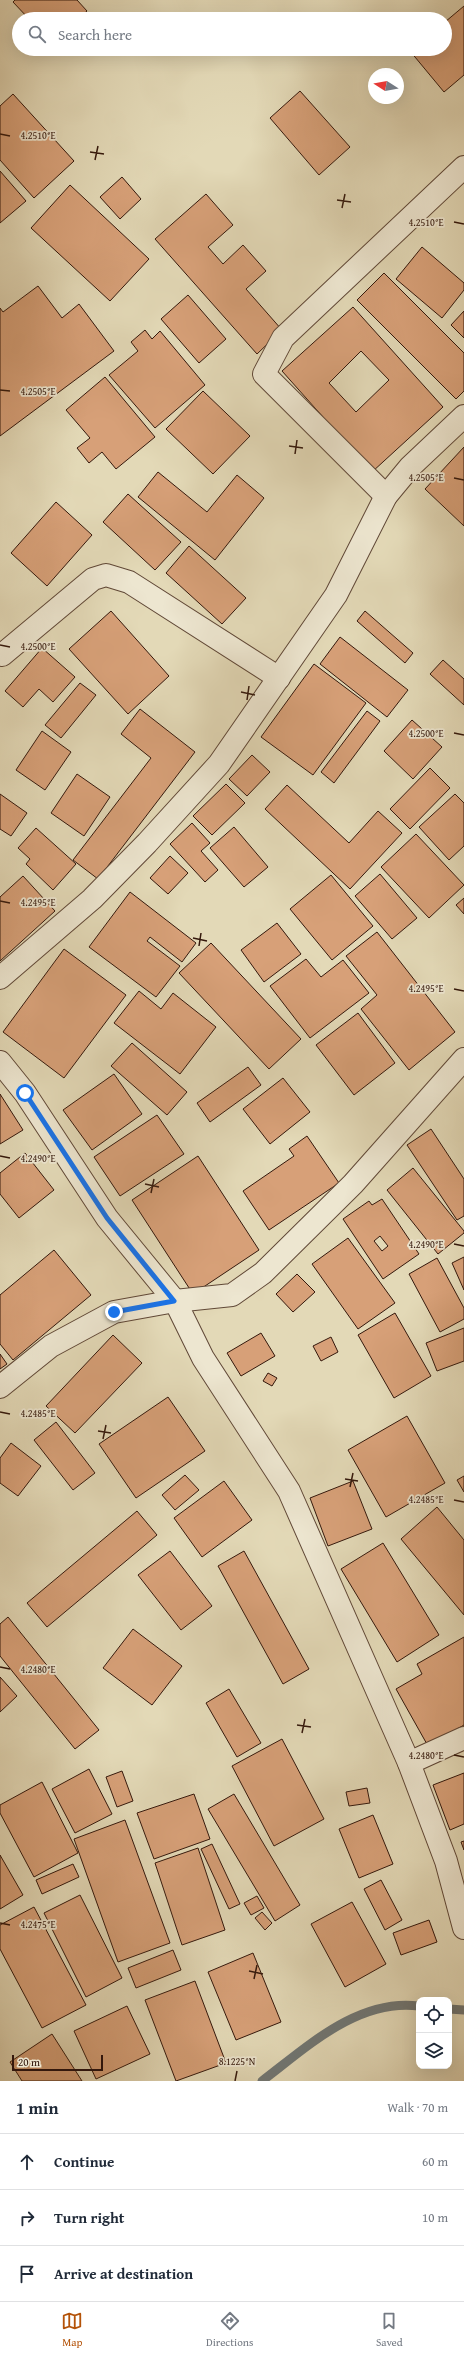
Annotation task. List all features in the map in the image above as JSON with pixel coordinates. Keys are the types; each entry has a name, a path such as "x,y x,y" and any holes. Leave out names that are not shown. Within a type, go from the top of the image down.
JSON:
{"street":[{"path":"386,496 264,374 283,338 464,167"},
{"path":"0,978 92,899 147,843 219,764 336,595 386,496 410,467 464,416"},
{"path":"2,655 93,579 106,575 129,582 279,678"},
{"path":"0,1387 51,1346 114,1312 174,1301 232,1295 262,1273 353,1184 464,1059"},
{"path":"0,1062 25,1093 107,1218 174,1301 203,1358 289,1491 409,1763 446,1861 464,1928"},
{"path":"409,1763 464,1738"}],"building":[{"path":"15,0 77,0 87,11 22,12 13,2"},
{"path":"464,6 464,75 444,92 414,56 452,56 452,16"},
{"path":"300,91 350,147 319,175 270,118"},
{"path":"13,94 74,161 34,198 0,160 0,106"},
{"path":"0,171 26,201 0,223"},
{"path":"122,177 141,199 120,219 100,197"},
{"path":"70,185 149,259 110,301 31,228"},
{"path":"206,194 233,225 208,247 223,264 243,245 266,271 246,289 282,330 257,354 155,239"},
{"path":"422,247 464,283 464,290 442,318 396,279"},
{"path":"384,273 464,353 464,391 456,399 357,300"},
{"path":"38,286 62,318 79,304 114,351 0,436 0,308 3,312"},
{"path":"188,295 226,339 199,363 161,319"},
{"path":"353,307 443,407 372,472 282,371","holes":["361,351 389,380 356,412 329,383"]},
{"path":"464,311 464,338 451,325"},
{"path":"145,330 152,339 160,331 205,385 155,428 109,375 138,351 131,342"},
{"path":"105,377 155,437 116,469 102,452 89,463 77,448 90,438 66,410"},
{"path":"203,391 250,436 213,474 166,429"},
{"path":"464,447 464,526 425,489"},
{"path":"158,472 207,512 237,475 264,498 215,560 138,497"},
{"path":"128,494 181,542 155,570 103,522"},
{"path":"56,502 92,535 47,586 11,553"},
{"path":"189,546 246,598 222,624 166,573"},
{"path":"111,611 169,676 128,714 69,649"},
{"path":"365,611 413,653 405,663 357,621"},
{"path":"340,637 408,690 387,717 320,664"},
{"path":"42,648 75,677 53,702 39,689 23,707 5,691"},
{"path":"443,660 464,679 464,705 430,674"},
{"path":"314,664 366,703 313,775 261,737"},
{"path":"80,683 96,695 61,738 45,725"},
{"path":"140,709 195,752 98,879 73,860 151,758 121,734"},
{"path":"367,711 380,721 334,783 321,772"},
{"path":"412,720 442,747 413,779 384,751"},
{"path":"42,731 71,752 45,790 16,770"},
{"path":"252,755 270,772 247,796 229,779"},
{"path":"430,768 450,788 410,829 390,809"},
{"path":"77,774 110,797 84,836 51,813"},
{"path":"226,784 245,803 212,835 193,816"},
{"path":"287,785 349,843 378,811 402,833 350,889 265,809"},
{"path":"0,794 27,813 11,836 0,829"},
{"path":"455,794 464,803 464,846 449,860 419,827"},
{"path":"192,823 210,843 201,851 218,870 205,882 170,844"},
{"path":"234,827 268,867 244,887 210,848"},
{"path":"36,828 76,864 53,890 26,864 30,859 18,848"},
{"path":"416,834 464,885 429,918 381,867"},
{"path":"170,856 188,873 168,894 150,878"},
{"path":"380,874 417,918 392,939 355,896"},
{"path":"331,875 373,926 332,960 290,909"},
{"path":"23,876 55,911 0,961 0,897"},
{"path":"130,892 196,943 182,962 150,937 147,941 180,966 156,997 89,947"},
{"path":"464,898 464,914 456,905"},
{"path":"277,923 301,954 264,982 241,950"},
{"path":"377,932 455,1032 409,1070 361,1009 377,995 346,956"},
{"path":"211,943 301,1039 269,1069 179,973"},
{"path":"64,949 126,995 64,1078 3,1032"},
{"path":"306,959 321,977 343,960 369,993 310,1038 270,986"},
{"path":"139,991 161,1009 173,993 216,1027 180,1074 114,1023"},
{"path":"358,1013 395,1063 354,1095 316,1045"},
{"path":"132,1043 187,1092 167,1115 111,1066"},
{"path":"248,1067 261,1085 210,1122 197,1103"},
{"path":"114,1074 142,1114 92,1150 63,1110"},
{"path":"283,1078 310,1112 270,1144 243,1109"},
{"path":"0,1094 23,1130 0,1144"},
{"path":"157,1115 184,1154 120,1196 94,1157"},
{"path":"431,1129 464,1179 464,1216 457,1220 407,1145"},
{"path":"307,1136 339,1183 269,1230 243,1191 294,1156 289,1149"},
{"path":"25,1153 54,1190 19,1218 0,1194 0,1173"},
{"path":"198,1156 259,1250 193,1294 132,1200"},
{"path":"413,1168 464,1231 464,1233 438,1254 387,1190"},
{"path":"382,1199 419,1254 383,1279 343,1219 369,1201 372,1205","holes":["380,1236 388,1246 382,1251 374,1241"]},
{"path":"348,1238 395,1303 358,1329 312,1264"},
{"path":"54,1250 91,1295 13,1360 0,1344 0,1295"},
{"path":"464,1257 464,1290 452,1263"},
{"path":"437,1258 464,1308 464,1319 440,1332 409,1274"},
{"path":"297,1274 315,1292 293,1312 276,1294"},
{"path":"395,1313 431,1376 394,1398 358,1335"},
{"path":"464,1328 464,1361 437,1371 426,1343"},
{"path":"261,1333 275,1356 241,1376 227,1353"},
{"path":"113,1335 142,1363 75,1433 46,1406"},
{"path":"331,1337 338,1352 321,1361 313,1346"},
{"path":"0,1354 7,1364 0,1369"},
{"path":"268,1373 277,1378 272,1386 263,1381"},
{"path":"168,1397 205,1451 136,1498 99,1444"},
{"path":"407,1416 445,1483 386,1517 348,1450"},
{"path":"56,1422 95,1473 73,1490 34,1440"},
{"path":"11,1443 41,1466 18,1496 0,1483 0,1458"},
{"path":"185,1475 199,1490 175,1510 162,1495"},
{"path":"464,1476 464,1492 457,1480"},
{"path":"224,1481 252,1520 202,1557 174,1518"},
{"path":"353,1481 372,1529 328,1546 310,1498"},
{"path":"437,1507 464,1540 464,1615 401,1539"},
{"path":"137,1511 157,1535 47,1627 27,1603"},
{"path":"383,1543 439,1635 397,1662 341,1569"},
{"path":"170,1551 212,1606 181,1630 138,1575"},
{"path":"244,1551 309,1669 283,1684 218,1566"},
{"path":"8,1617 99,1730 75,1749 0,1656 0,1624"},
{"path":"133,1629 182,1666 152,1705 103,1668"},
{"path":"464,1637 464,1725 428,1746 396,1689 422,1674 417,1664"},
{"path":"0,1677 17,1696 0,1712"},
{"path":"229,1689 261,1743 237,1757 206,1703"},
{"path":"282,1739 324,1819 274,1846 232,1766"},
{"path":"89,1769 112,1814 75,1833 52,1789"},
{"path":"122,1771 133,1801 117,1807 106,1777"},
{"path":"464,1773 464,1824 450,1830 433,1785"},
{"path":"42,1782 78,1853 34,1877 0,1813 0,1805"},
{"path":"367,1788 370,1803 349,1806 346,1792"},
{"path":"194,1794 210,1839 154,1859 137,1813"},
{"path":"234,1794 300,1905 275,1921 208,1809"},
{"path":"373,1815 393,1864 359,1878 339,1829"},
{"path":"125,1820 170,1943 118,1962 74,1839"},
{"path":"464,1841 464,1850 461,1842"},
{"path":"212,1844 240,1904 229,1909 201,1849"},
{"path":"198,1848 225,1930 182,1945 155,1863"},
{"path":"0,1855 23,1895 0,1909"},
{"path":"73,1864 79,1877 42,1894 36,1880"},
{"path":"381,1880 402,1920 385,1930 364,1889"},
{"path":"80,1895 122,1978 86,1997 44,1913"},
{"path":"257,1896 264,1908 251,1915 244,1903"},
{"path":"352,1902 386,1964 345,1987 311,1924"},
{"path":"34,1907 86,2005 42,2028 0,1949 0,1925"},
{"path":"262,1912 272,1923 265,1930 255,1918"},
{"path":"429,1920 437,1942 401,1955 393,1933"},
{"path":"173,1950 181,1970 136,1988 128,1968"},
{"path":"253,1953 281,2022 236,2040 208,1972"},
{"path":"195,1981 226,2063 176,2081 145,2000"},
{"path":"127,2006 150,2054 96,2079 74,2031"},
{"path":"52,2034 82,2081 22,2081 10,2062"}],"waterway":[{"path":"262,2081 315,2040 354,2017 375,2010 397,2006 416,2006"},
{"path":"452,2009 464,2010"}],"route":[{"path":"25,1093 107,1218 174,1301 114,1312"}]}
